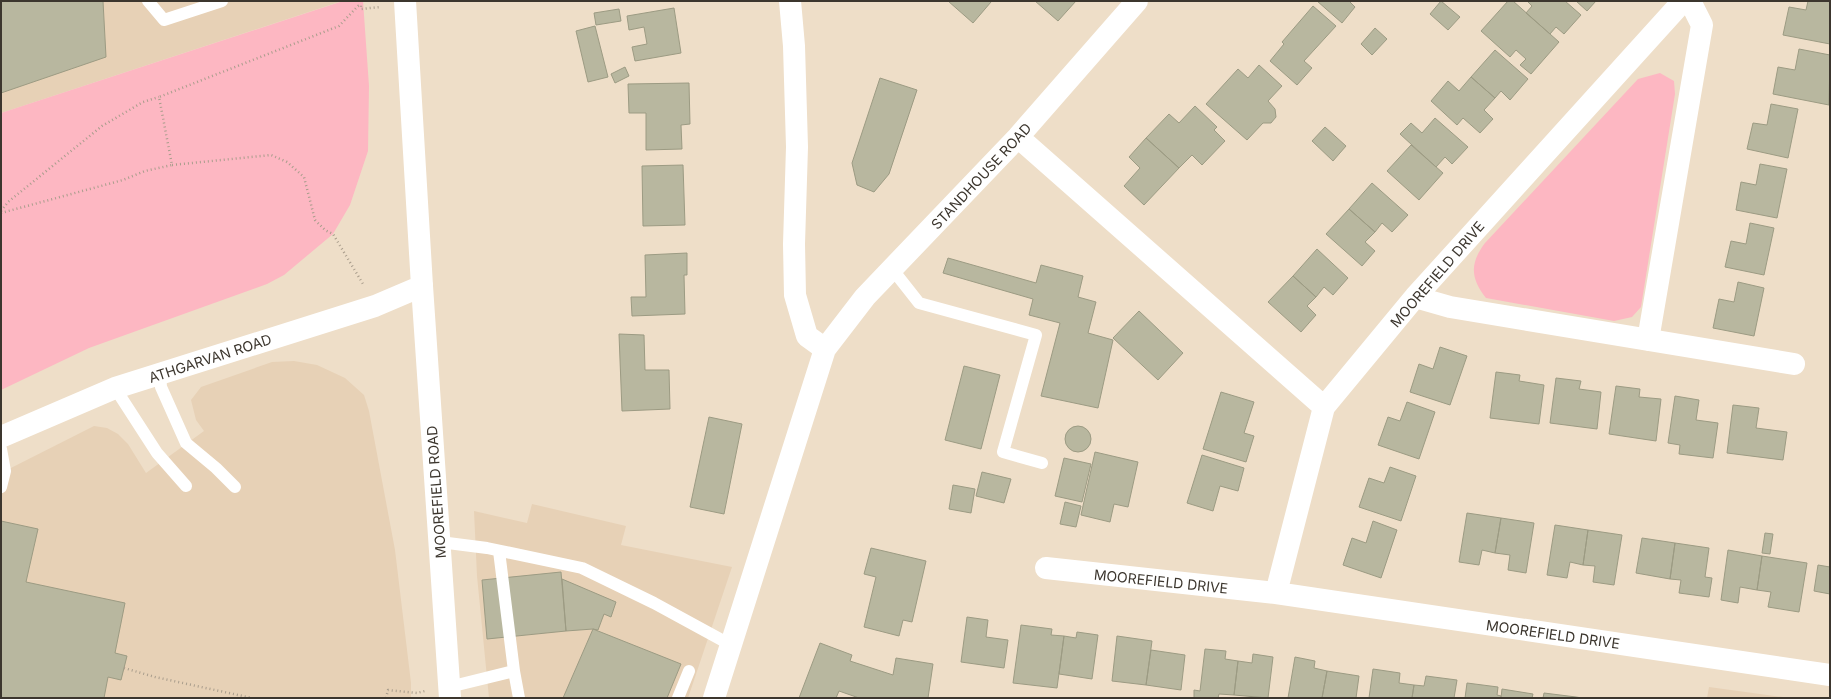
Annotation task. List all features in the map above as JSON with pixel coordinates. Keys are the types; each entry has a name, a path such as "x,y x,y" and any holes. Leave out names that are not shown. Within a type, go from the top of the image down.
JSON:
{"street":[{"path":"714,698 824,349 807,336 795,295 794,244 797,147 794,46 790,1"},
{"name":"STANDHOUSE ROAD","path":"824,349 865,297 893,270 1018,138 1137,1"},
{"name":"MOOREFIELD DRIVE","path":"1276,594 1324,407 1415,297 1683,1"},
{"path":"1648,340 1702,25 1690,1"},
{"name":"MOOREFIELD ROAD","path":"405,2 422,286 450,692"},
{"path":"1018,138 1324,407"},
{"name":"ATHGARVAN ROAD","path":"1,437 115,388 375,306 422,286"},
{"path":"1415,297 1450,307 1794,364"},
{"name":"MOOREFIELD DRIVE","path":"1046,568 1276,594 1830,675"}],"lane":[{"path":"148,1 164,20 222,1"},
{"path":"893,270 919,303 1036,335 1003,452 1042,463"},
{"path":"160,374 161,388 186,443 216,468 235,487"},
{"path":"115,388 157,453 186,486"},
{"path":"1,449 5,471 1,487"},
{"path":"440,542 499,551 582,568 654,603 731,645"},
{"path":"499,551 514,671 519,698"},
{"path":"450,692 514,671"},
{"path":"678,698 689,671"}],"path":[{"path":"1,212 8,202 102,126 143,102 339,26 358,6 361,5 362,10 405,2"},
{"path":"159,97 172,165"},
{"path":"1,212 123,180 145,171 172,165 271,155 287,162 304,177 316,220 325,230 333,234 375,306"},
{"path":"124,668 155,677 252,698"},
{"path":"386,698 388,690 417,693 450,692"}],"shaded area":[{"path":"1,1 342,1 1,113"},
{"path":"343,1 363,1 369,86 368,151 350,205 333,234 284,275 267,284 89,348 1,390 1,113"},
{"path":"1660,73 1674,81 1675,94 1641,307 1632,317 1614,321 1486,298 1477,284 1474,270 1477,257 1485,243 1638,79"},
{"path":"294,361 317,365 345,378 364,395 369,411 395,550 411,683 411,698 1,698 1,473 94,426 107,428 118,434 128,444 146,473 204,431 196,420 191,400 201,387 272,362"},
{"path":"532,504 626,526 621,545 732,567 688,698 489,698 477,576 474,511 527,523"},
{"path":"1709,687 1790,698 1707,698"}],"building":[{"path":"1,1 103,1 106,57 1,93"},
{"path":"948,1 990,1 991,2 973,23"},
{"path":"1035,1 1076,1 1058,21"},
{"path":"1317,1 1349,1 1355,7 1342,23"},
{"path":"1441,1 1460,17 1448,30 1430,14"},
{"path":"1508,1 1513,1 1559,42 1531,74 1520,65 1526,59 1516,50 1510,57 1481,31"},
{"path":"1527,1 1565,1 1581,15 1564,34 1556,27 1550,34 1526,13 1532,6"},
{"path":"1576,1 1596,1 1587,11"},
{"path":"1808,1 1830,1 1830,44 1783,35 1789,7 1806,10"},
{"path":"1313,6 1336,26 1304,61 1312,68 1297,85 1270,61 1284,44 1282,42"},
{"path":"674,8 681,53 635,61 632,47 647,44 644,27 629,30 627,16"},
{"path":"619,9 621,21 596,25 594,13"},
{"path":"595,26 608,77 588,82 576,31"},
{"path":"1375,28 1387,39 1372,55 1361,44"},
{"path":"1799,49 1830,55 1829,105 1773,94 1778,67 1795,70"},
{"path":"1495,50 1528,79 1510,100 1501,91 1495,98 1471,77"},
{"path":"1259,65 1282,86 1268,101 1275,109 1276,117 1271,123 1263,123 1247,140 1206,104 1238,69 1248,78"},
{"path":"625,67 629,76 615,83 611,74"},
{"path":"1471,77 1495,98 1484,110 1493,119 1480,133 1463,118 1457,125 1431,101 1448,81 1459,91"},
{"path":"880,78 917,90 889,174 874,192 857,185 852,163"},
{"path":"689,83 690,124 681,125 682,149 646,150 646,113 629,113 628,84"},
{"path":"1771,104 1798,109 1788,158 1747,149 1753,123 1767,125"},
{"path":"1195,106 1217,127 1214,130 1225,141 1202,165 1192,155 1179,168 1146,138 1169,114 1179,123"},
{"path":"1435,118 1468,147 1452,164 1445,157 1436,167 1400,134 1411,123 1422,133"},
{"path":"1325,127 1346,146 1333,161 1312,141"},
{"path":"1146,138 1179,168 1144,205 1124,186 1140,168 1129,157"},
{"path":"1411,145 1443,173 1419,200 1387,171"},
{"path":"1760,164 1787,169 1777,218 1736,210 1741,182 1756,185"},
{"path":"683,165 685,225 643,226 642,166"},
{"path":"1372,183 1408,215 1392,232 1382,223 1375,232 1349,209"},
{"path":"1349,209 1375,232 1365,242 1375,251 1362,266 1326,234"},
{"path":"1750,223 1774,228 1764,275 1725,267 1731,241 1746,244"},
{"path":"1317,249 1348,278 1333,295 1324,287 1316,297 1293,276"},
{"path":"687,253 687,275 684,275 685,314 632,316 631,297 646,297 645,255"},
{"path":"948,258 1036,283 1041,265 1083,276 1078,297 1096,302 1088,333 1113,340 1098,408 1041,396 1060,323 1029,315 1033,299 943,273"},
{"path":"1293,276 1316,297 1307,306 1316,315 1301,332 1268,302"},
{"path":"1738,282 1764,288 1754,336 1713,328 1719,299 1734,302"},
{"path":"1139,311 1183,353 1158,380 1113,338"},
{"path":"619,334 644,335 645,370 669,370 670,409 622,411"},
{"path":"1440,347 1467,356 1450,405 1410,392 1419,364 1433,369"},
{"path":"964,366 1000,375 981,449 945,440"},
{"path":"1496,372 1520,375 1519,381 1544,385 1539,424 1490,418"},
{"path":"1556,378 1581,381 1579,389 1601,392 1597,429 1550,423"},
{"path":"1616,386 1640,389 1639,397 1661,399 1656,441 1609,434"},
{"path":"1221,392 1254,402 1244,433 1254,436 1246,462 1203,449"},
{"path":"1675,396 1699,400 1696,420 1718,423 1713,458 1679,454 1680,445 1668,443"},
{"path":"1407,402 1435,412 1419,459 1378,445 1388,417 1400,421"},
{"path":"1733,405 1759,408 1756,428 1787,432 1783,460 1727,453"},
{"path":"709,417 742,424 724,514 690,507"},
{"path":"1078,426 1087,430 1091,439 1087,448 1078,452 1069,448 1065,439 1069,430"},
{"path":"1095,452 1138,462 1128,507 1114,504 1110,522 1081,515"},
{"path":"1202,455 1244,468 1238,491 1220,486 1213,511 1187,503"},
{"path":"1064,458 1091,464 1082,502 1055,496"},
{"path":"1390,467 1416,476 1401,521 1359,507 1369,478 1384,483"},
{"path":"982,472 1011,479 1004,503 976,496"},
{"path":"953,485 975,489 971,513 949,509"},
{"path":"1065,502 1081,506 1076,527 1060,524"},
{"path":"1467,513 1501,518 1495,553 1482,550 1479,565 1459,562"},
{"path":"1501,518 1534,523 1526,573 1508,570 1510,555 1495,553"},
{"path":"1,521 38,529 26,582 125,603 115,653 127,656 121,680 108,677 104,698 1,698"},
{"path":"1373,521 1397,530 1381,578 1343,565 1352,538 1366,543"},
{"path":"1555,525 1588,530 1583,565 1570,562 1567,578 1547,575"},
{"path":"1588,530 1622,535 1614,585 1593,582 1595,566 1583,565"},
{"path":"1765,533 1773,534 1770,554 1762,553"},
{"path":"1642,538 1675,543 1670,579 1636,573"},
{"path":"1675,543 1709,548 1705,577 1712,578 1709,597 1679,593 1681,580 1670,579"},
{"path":"871,548 926,561 912,622 903,620 899,636 864,627 876,577 864,574"},
{"path":"1728,550 1762,556 1757,590 1740,587 1738,603 1721,600"},
{"path":"1762,556 1807,563 1799,612 1768,607 1771,592 1757,590"},
{"path":"1818,565 1830,567 1830,594 1814,591"},
{"path":"561,572 566,631 487,639 482,580"},
{"path":"562,579 616,602 611,617 604,614 598,630 566,631"},
{"path":"967,617 988,620 986,637 1008,640 1004,668 961,662"},
{"path":"1021,625 1052,629 1051,635 1064,636 1057,688 1013,683"},
{"path":"593,629 681,664 667,698 563,698"},
{"path":"1077,632 1098,635 1092,679 1059,674 1064,636 1076,638"},
{"path":"1117,636 1152,641 1146,685 1112,681"},
{"path":"820,643 852,655 850,661 893,675 896,658 933,664 928,698 859,698 839,691 836,698 799,698"},
{"path":"1205,649 1226,651 1225,659 1238,661 1234,695 1219,694 1218,698 1194,698 1194,690 1200,691"},
{"path":"1151,650 1185,655 1181,690 1146,685"},
{"path":"1253,654 1273,657 1268,698 1234,695 1238,661 1252,663"},
{"path":"1295,657 1315,661 1314,668 1327,671 1322,698 1288,698"},
{"path":"1373,669 1400,673 1399,683 1414,685 1412,698 1369,698"},
{"path":"1327,671 1359,676 1356,698 1322,698"},
{"path":"1426,676 1457,680 1454,698 1412,698 1414,685 1424,686"},
{"path":"1467,683 1498,687 1497,695 1501,696 1501,698 1465,698"},
{"path":"1502,689 1533,694 1532,698 1501,698"},
{"path":"1544,693 1576,697 1582,698 1543,698"}]}
